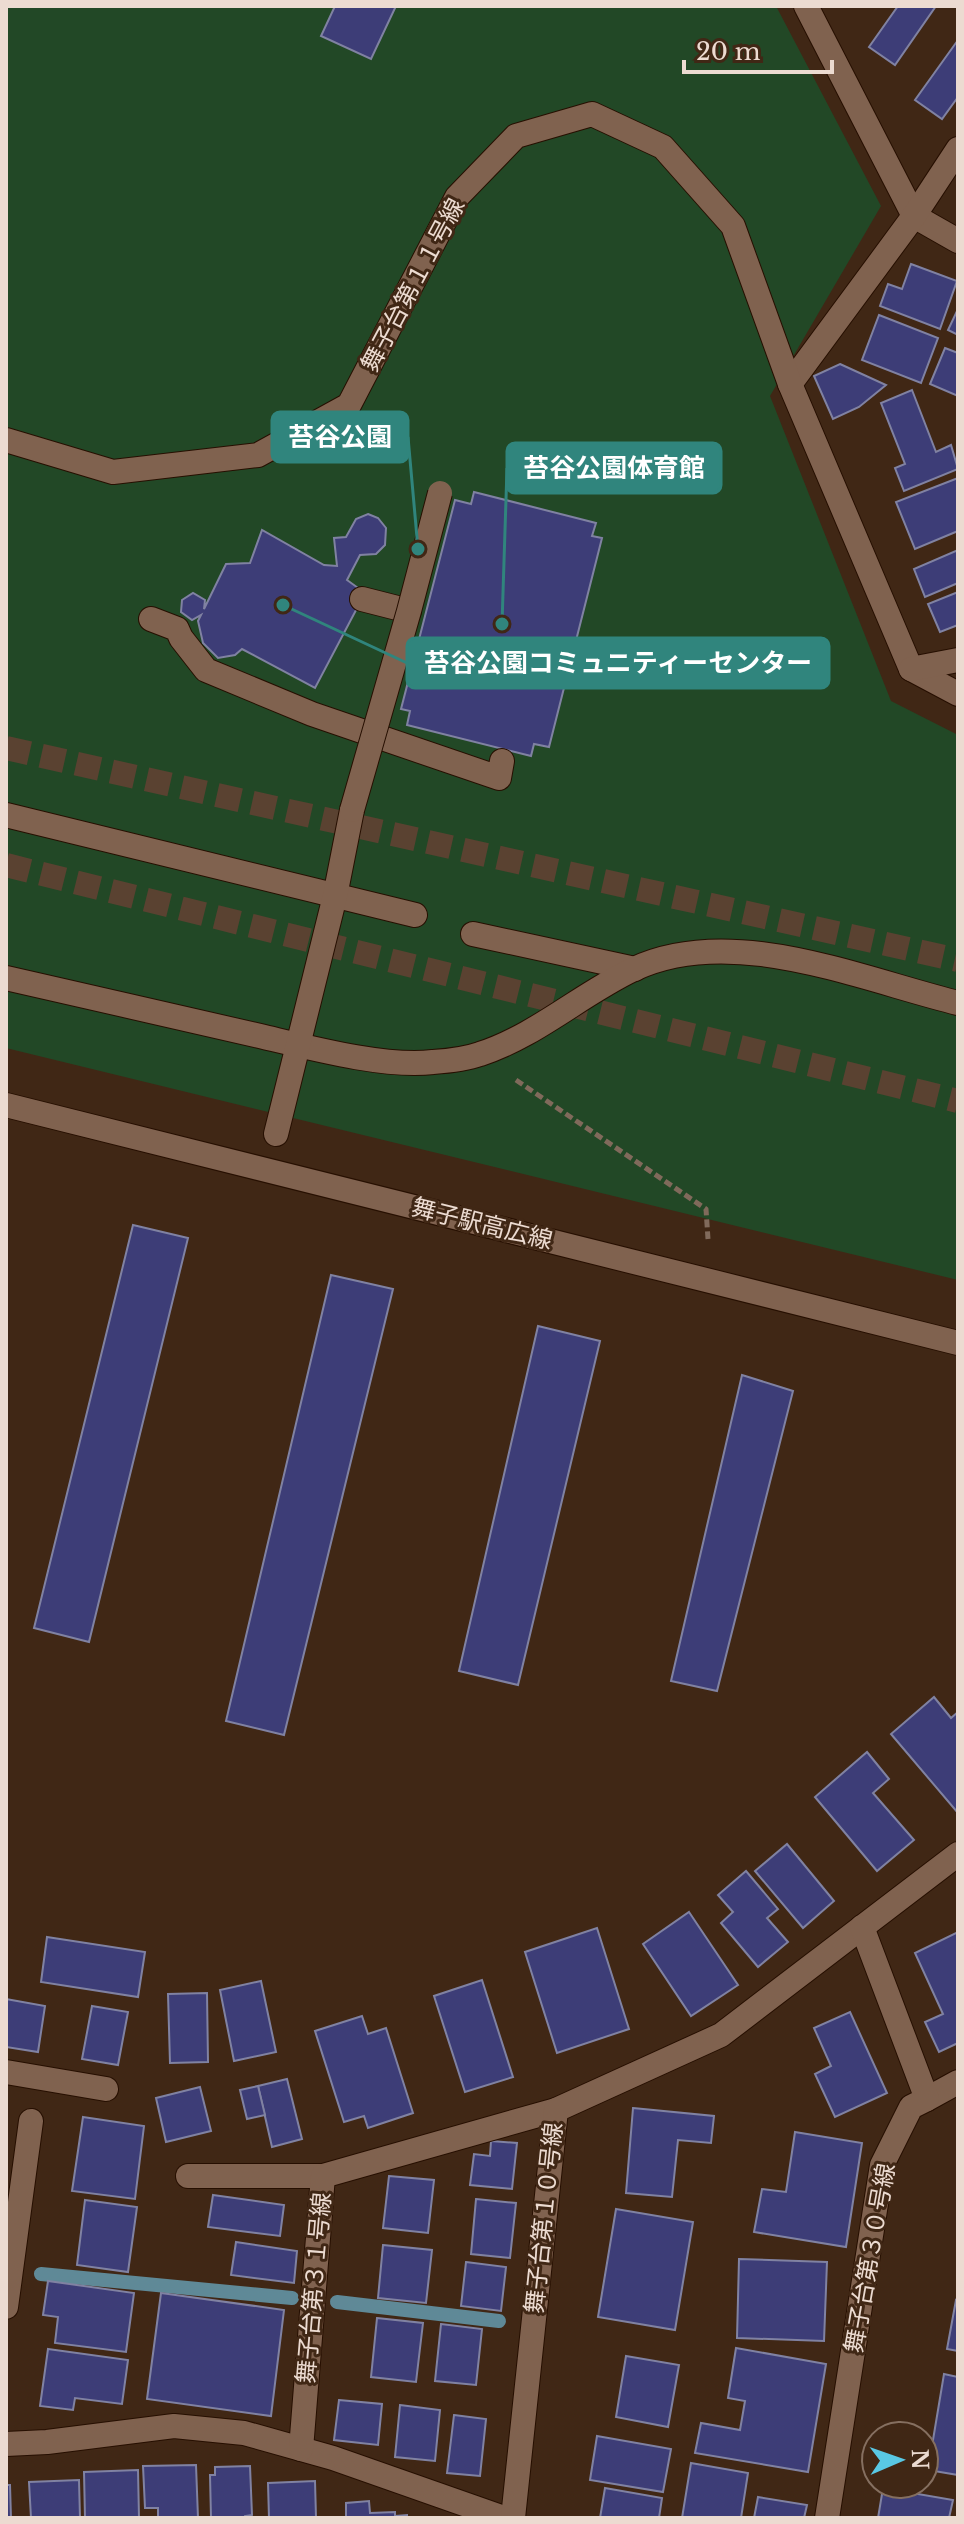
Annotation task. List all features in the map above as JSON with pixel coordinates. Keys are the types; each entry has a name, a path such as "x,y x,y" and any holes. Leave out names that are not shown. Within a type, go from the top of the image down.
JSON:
{"street":[{"path":"806,6 914,216 958,241"},
{"name":"舞子台第１１号線","path":"6,440 113,472 258,455 349,405 457,197 516,136 592,114 663,147 733,226 790,384 911,669"},
{"path":"790,384 914,216 958,149"},
{"path":"276,1134 300,1046 352,810 440,493"},
{"path":"362,599 409,611"},
{"path":"151,619 177,629 206,670 312,714 499,778 502,761"},
{"path":"911,669 958,660"},
{"path":"911,669 958,694"},
{"path":"6,815 415,915"},
{"path":"473,934 635,969"},
{"path":"6,978 300,1046 375,1060 429,1063 479,1055 513,1041 635,969 685,953 723,951 781,956 958,1003"},
{"name":"舞子駅高広線","path":"6,1105 958,1343"},
{"name":"舞子台第１０号線","path":"513,2518 556,2110 721,2035 958,1854"},
{"path":"862,1927 927,2099"},
{"path":"6,2072 106,2089"},
{"name":"舞子台第３０号線","path":"827,2518 882,2165 911,2107 958,2082"},
{"name":"舞子台第３１号線","path":"301,2449 323,2176 556,2110"},
{"path":"6,2307 31,2121"},
{"path":"188,2176 323,2176"},
{"path":"6,2444 174,2426 244,2433 301,2449 504,2518"}],"path":[{"path":"479,1055 706,1209 708,1239"}],"green space":[{"path":"6,6 776,6 881,206 770,396 891,701 958,735 958,1280 6,1048"}],"building":[{"path":"335,6 396,6 371,59 321,36"},
{"path":"898,6 936,6 895,65 869,47"},
{"path":"958,40 958,97 942,119 915,100"},
{"path":"911,264 957,281 940,329 880,306 888,284 902,289"},
{"path":"958,309 958,335 948,330"},
{"path":"879,315 938,338 921,383 862,360"},
{"path":"945,348 958,353 958,396 930,384"},
{"path":"840,364 886,385 859,407 833,419 814,376"},
{"path":"912,390 936,452 951,445 958,469 904,491 895,468 905,464 881,403"},
{"path":"958,478 958,531 915,549 896,502"},
{"path":"474,492 596,523 592,536 602,538 549,747 534,744 531,756 407,725 410,711 401,709 455,500 471,504"},
{"path":"368,514 378,518 386,528 385,545 376,554 360,555 347,580 365,593 315,688 242,649 235,655 218,658 203,643 198,621 201,615 192,620 181,612 182,600 193,593 205,600 204,609 226,564 250,563 262,530 324,565 337,566 334,538 346,537 356,519"},
{"path":"958,550 958,583 925,597 914,569"},
{"path":"958,592 958,625 940,632 928,604"},
{"path":"133,1225 188,1238 89,1642 34,1628"},
{"path":"331,1275 393,1289 284,1735 226,1721"},
{"path":"538,1326 600,1341 518,1685 459,1671"},
{"path":"742,1375 793,1391 717,1691 671,1681"},
{"path":"934,1697 951,1718 958,1712 958,1813 891,1734"},
{"path":"867,1752 889,1779 873,1793 914,1840 877,1871 815,1797"},
{"path":"787,1844 834,1901 803,1928 755,1871"},
{"path":"746,1871 778,1909 767,1918 788,1942 758,1967 721,1923 733,1912 718,1895"},
{"path":"689,1912 738,1985 691,2016 643,1944"},
{"path":"597,1928 629,2029 557,2053 525,1952"},
{"path":"958,1932 958,2043 939,2052 925,2022 943,2014 915,1953"},
{"path":"47,1937 145,1952 138,1997 41,1982"},
{"path":"482,1980 513,2077 465,2092 434,1996"},
{"path":"261,1981 276,2052 234,2061 220,1990"},
{"path":"207,1993 208,2062 170,2063 168,1994"},
{"path":"6,1999 45,2006 38,2052 6,2047"},
{"path":"92,2006 128,2012 118,2065 82,2059"},
{"path":"850,2012 887,2093 835,2117 815,2074 831,2066 814,2028"},
{"path":"362,2016 368,2034 386,2028 413,2113 368,2128 364,2116 344,2122 315,2031"},
{"path":"287,2079 302,2139 272,2147 258,2086"},
{"path":"258,2086 265,2115 247,2119 240,2090"},
{"path":"200,2087 211,2131 166,2142 156,2098"},
{"path":"633,2108 714,2116 711,2143 678,2140 672,2197 626,2193"},
{"path":"83,2117 144,2126 135,2199 72,2191"},
{"path":"795,2132 862,2143 846,2247 754,2232 762,2189 786,2192"},
{"path":"491,2141 517,2143 512,2189 470,2185 474,2154 490,2156"},
{"path":"389,2176 434,2180 428,2233 383,2228"},
{"path":"213,2195 284,2205 280,2236 208,2227"},
{"path":"476,2199 516,2203 510,2258 471,2254"},
{"path":"85,2200 137,2207 128,2272 77,2265"},
{"path":"616,2209 693,2222 675,2330 598,2317"},
{"path":"236,2242 297,2251 294,2283 231,2275"},
{"path":"383,2245 432,2250 426,2303 378,2298"},
{"path":"739,2259 827,2262 824,2341 737,2338"},
{"path":"466,2262 506,2267 501,2311 461,2306"},
{"path":"48,2281 134,2293 126,2352 55,2343 58,2317 43,2315"},
{"path":"161,2293 284,2310 271,2416 147,2399"},
{"path":"958,2301 958,2351 947,2349"},
{"path":"377,2318 423,2323 416,2382 371,2377"},
{"path":"441,2324 482,2329 476,2385 435,2381"},
{"path":"736,2348 826,2364 808,2472 695,2453 701,2423 740,2430 745,2401 728,2398"},
{"path":"48,2349 128,2360 122,2404 75,2398 73,2410 40,2406"},
{"path":"626,2356 679,2365 668,2427 616,2417"},
{"path":"944,2374 958,2377 958,2475 940,2472 940,2420 936,2420"},
{"path":"339,2400 382,2404 378,2445 334,2440"},
{"path":"400,2405 440,2410 435,2461 395,2457"},
{"path":"454,2415 486,2419 480,2476 447,2473"},
{"path":"597,2436 671,2449 663,2492 590,2480"},
{"path":"691,2463 748,2473 741,2518 682,2518"},
{"path":"196,2465 198,2518 158,2518 158,2508 145,2508 143,2466"},
{"path":"250,2466 252,2515 245,2518 211,2518 210,2475 215,2475 215,2467"},
{"path":"138,2470 139,2518 85,2518 84,2472"},
{"path":"79,2480 80,2518 31,2518 29,2482"},
{"path":"315,2481 316,2518 269,2518 268,2483"},
{"path":"6,2485 10,2485 11,2518 6,2518"},
{"path":"605,2488 662,2498 659,2518 600,2518"},
{"path":"758,2497 807,2505 804,2518 754,2518"},
{"path":"881,2500 953,2500 949,2518 878,2518"},
{"path":"369,2501 370,2513 395,2512 395,2516 407,2515 407,2518 346,2518 346,2503"}],"waterway":[{"path":"41,2274 292,2298"},
{"path":"337,2302 499,2321"}],"tunnel":[{"path":"6,748 958,960"},
{"path":"6,865 958,1101"}],"place":[{"name":"苔谷公園","path":"418,549"},
{"name":"苔谷公園コミュニティーセンター","path":"283,605"},
{"name":"苔谷公園体育館","path":"502,624"}]}
